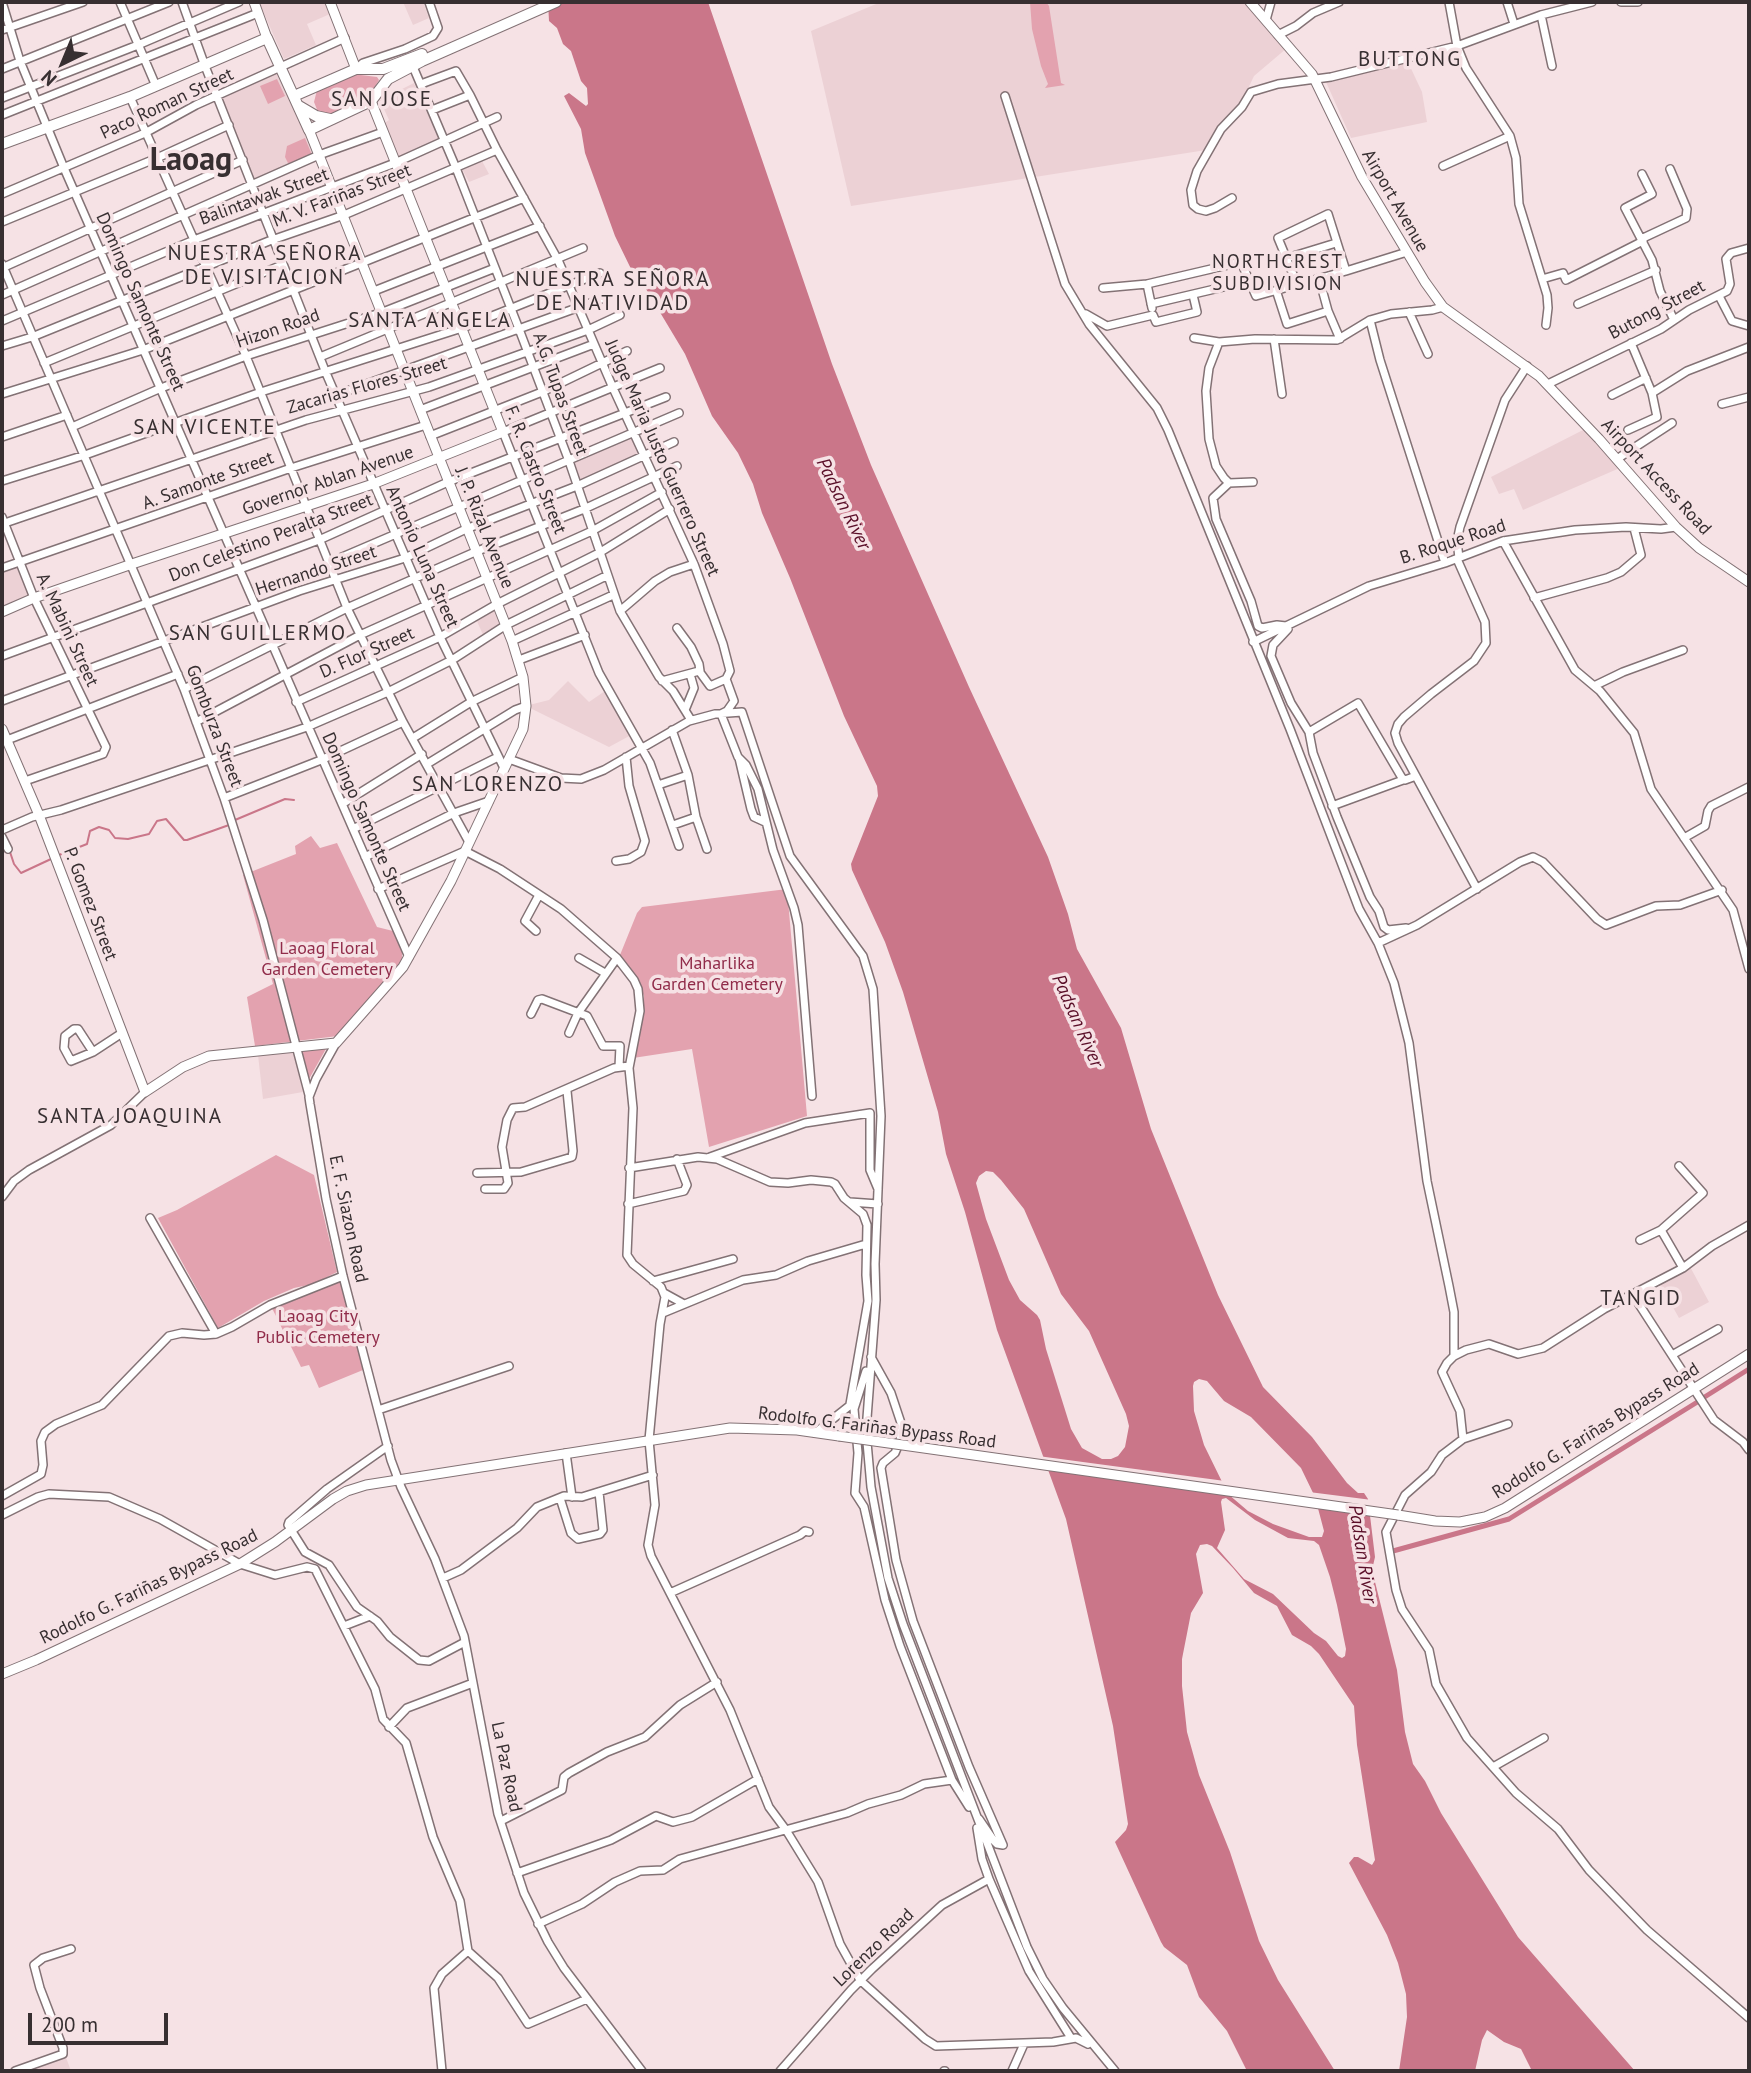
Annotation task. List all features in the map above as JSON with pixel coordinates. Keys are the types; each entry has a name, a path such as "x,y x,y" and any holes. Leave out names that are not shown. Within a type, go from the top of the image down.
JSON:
{"highway":[{"path":"309,130 371,101 394,75 541,2"},
{"path":"300,107 317,86 356,69 387,68 556,2"},
{"path":"2,144 130,97 267,38"},
{"name":"J. P. Rizal Avenue","path":"267,38 309,130"},
{"path":"300,107 317,86"},
{"path":"300,107 316,116 331,120"}],"main road":[{"name":"J. P. Rizal Avenue","path":"254,2 267,38"},
{"path":"330,2 356,69"},
{"name":"Airport Avenue","path":"1250,2 1315,78 1344,145 1443,307 1548,384"},
{"name":"F. R. Castro Street","path":"371,101 503,432"},
{"name":"J. P. Rizal Avenue","path":"309,130 512,640 523,677 526,706 523,729 507,764 410,958 392,982 336,1043"},
{"name":"Airport Access Road","path":"1548,384 1618,459 1676,527 1699,548 1749,582"},
{"name":"Governor Ablan Avenue","path":"2,612 132,564 373,484 439,460 503,432"},
{"name":"P. Gomez Street","path":"2,729 39,815 145,1092"},
{"path":"145,1092 183,1067 209,1056 336,1043"},
{"name":"Rodolfo G. Fariñas Bypass Road","path":"2,1674 240,1564 347,1491 397,1479 730,1428 765,1428 839,1436 1435,1521 1460,1522 1485,1517 1531,1493 1749,1354"}],"street":[{"name":"Domingo Samonte Street","path":"2,2 5,29 321,760 410,958"},
{"path":"5,29 83,2"},
{"path":"120,2 156,86"},
{"path":"2,69 170,2"},
{"name":"Antonio Luna Street","path":"182,2 292,291 384,511 471,702 498,757 507,764"},
{"path":"2,98 239,2"},
{"path":"356,69 363,63 430,38 437,32 437,22 429,2"},
{"path":"1266,20 1271,2"},
{"path":"1278,35 1313,13 1339,2"},
{"path":"1449,2 1457,46 1466,68 1510,136 1516,158 1519,204 1548,308 1546,325"},
{"path":"1507,2 1514,24"},
{"path":"1232,198 1206,211 1195,207 1191,198 1197,171 1221,129 1242,107 1251,92 1278,84 1331,77 1457,46 1541,15 1592,2"},
{"path":"1621,2 1638,2"},
{"path":"2,115 258,13"},
{"path":"1541,15 1552,66"},
{"name":"Paco Roman Street","path":"2,194 145,133 182,112 345,38"},
{"path":"405,49 409,58"},
{"name":"A.G. Tupas Street","path":"414,69 476,216 551,412 613,595 662,681 673,691 691,720"},
{"name":"Judge Maria Justo Guerrero Street","path":"421,84 457,71 558,260 694,564 730,669 726,679 734,701 727,711 721,714"},
{"path":"432,110 470,95"},
{"path":"1005,96 1065,284 1079,309 1157,408 1168,429 1290,729 1359,909 1378,943 1397,993 1409,1043 1426,1170 1454,1312 1454,1356"},
{"path":"130,97 246,356 347,608 403,722 454,813 467,847 561,909 617,958 634,980 640,1003 629,1066 633,1108 628,1258 664,1293 684,1304"},
{"name":"Balintawak Street","path":"2,321 194,240 333,189 497,117"},
{"path":"2,222 229,125"},
{"path":"2,295 319,155 383,132"},
{"path":"1443,166 1510,136"},
{"name":"M. V. Fariñas Street","path":"2,346 32,337 273,239 344,215 497,150"},
{"path":"2,266 243,160"},
{"path":"1542,279 1563,273 1566,280 1686,218 1687,209 1670,169"},
{"path":"1642,174 1652,194 1625,208 1656,270 1660,291 1674,320"},
{"path":"2,394 143,349 524,198"},
{"path":"1297,284 1278,238 1328,214 1346,271"},
{"path":"374,291 540,226"},
{"path":"1287,258 1336,243"},
{"path":"320,357 583,248"},
{"name":"Butong Street","path":"1548,384 1661,329 1727,291 1730,284 1726,259 1731,253 1749,248"},
{"path":"1103,288 1147,284 1241,261 1256,296 1407,252"},
{"path":"44,363 282,265"},
{"name":"Gomburza Street","path":"2,266 184,689 224,798 263,920 309,1097"},
{"name":"Hizon Road","path":"72,427 161,388 246,356 383,312 495,268"},
{"path":"1578,304 1656,270"},
{"path":"2,481 85,455 261,392 462,328 600,272"},
{"path":"1319,278 1328,312 1340,339"},
{"path":"1151,304 1249,281"},
{"path":"1147,284 1156,322 1197,312 1193,295"},
{"path":"1276,290 1287,324 1328,312"},
{"path":"1719,296 1732,321 1749,326"},
{"path":"336,395 607,297"},
{"path":"1194,338 1219,342 1274,339 1332,341 1340,339 1370,320 1391,314 1443,307"},
{"path":"1079,309 1102,326 1153,315"},
{"path":"1409,312 1428,354"},
{"name":"Zacarias Flores Street","path":"3,522 276,430 413,392 588,330 620,315"},
{"path":"1370,320 1380,360 1446,563"},
{"path":"1274,339 1282,394"},
{"path":"1219,342 1209,368 1206,414 1216,466 1229,483"},
{"path":"1628,430 1657,416 1652,393 1631,343"},
{"path":"420,410 594,344"},
{"path":"1652,393 1688,372 1749,346"},
{"path":"430,436 542,392 627,351"},
{"path":"1477,889 1396,738 1398,724 1431,694 1474,662 1483,650 1488,636 1485,622 1458,558 1457,541 1505,400 1527,366"},
{"name":"Governor Ablan Avenue","path":"503,432 660,368"},
{"path":"1612,395 1646,378"},
{"name":"Don Celestino Peralta Street","path":"2,656 319,540 448,482 666,397"},
{"path":"1722,404 1749,397"},
{"path":"328,563 679,413"},
{"path":"2,437 67,415"},
{"path":"1618,459 1672,423"},
{"name":"A. Samonte Street","path":"2,568 291,468 426,425"},
{"name":"F. R. Castro Street","path":"503,432 606,686 643,747 679,846"},
{"name":"Hernando Street","path":"2,701 256,607 405,558 466,528 577,486 674,442"},
{"path":"184,689 347,608 475,552 584,509 677,466"},
{"path":"1253,482 1229,483 1214,495 1213,510 1251,601 1258,626 1289,626"},
{"path":"196,722 360,635 551,551 662,492"},
{"name":"D. Flor Street","path":"296,702 440,637 497,604 599,553 670,509"},
{"name":"A. Mabini Street","path":"3,522 34,598 106,747 103,754 25,782"},
{"name":"B. Roque Road","path":"1253,642 1369,586 1446,563 1503,541 1575,530 1676,527"},
{"path":"1534,598 1621,572 1641,555 1634,528"},
{"path":"1503,541 1575,670 1594,686 1634,733 1651,789 1722,890 1738,921 1749,969"},
{"path":"620,611 654,581 694,564"},
{"path":"2,830 39,815 61,810 307,727 388,692 452,660 506,625 606,576"},
{"path":"512,640 613,595"},
{"path":"1289,626 1270,652 1291,703 1309,732 1313,753 1332,806 1384,927 1388,930 1408,928"},
{"path":"677,628 691,647 708,686 726,679"},
{"path":"519,660 585,635"},
{"path":"1594,686 1623,672 1683,650"},
{"path":"662,681 700,671"},
{"path":"7,740 178,674"},
{"path":"685,710 694,688 690,674"},
{"path":"413,738 471,702 523,677"},
{"path":"1309,732 1358,703 1403,780"},
{"path":"427,764 515,710 526,706"},
{"path":"507,764 561,778 581,779 604,770 691,720 742,712 790,856 863,956 871,978 881,1116 876,1300 866,1431 871,1487 888,1578 973,1813 1027,1947 1043,1979 1115,2071"},
{"path":"721,714 738,757 751,810 754,817 765,822"},
{"path":"224,798 321,760 403,722"},
{"path":"672,730 688,775 696,817 707,849"},
{"path":"342,804 422,754"},
{"path":"353,829 498,757"},
{"path":"616,862 641,852 645,841 629,786 626,757"},
{"path":"738,757 746,765 758,789 765,822 798,925 813,1096"},
{"path":"658,785 688,775"},
{"path":"1332,806 1416,776"},
{"path":"1684,838 1705,826 1707,811 1711,806 1749,787"},
{"path":"365,857 454,813 489,801"},
{"path":"673,825 696,817"},
{"path":"2,837 8,849"},
{"path":"378,889 467,847"},
{"path":"1378,943 1428,919 1520,862 1533,857 1543,862 1597,919 1606,925 1656,906 1680,905 1722,890"},
{"path":"536,931 525,921 539,894"},
{"path":"579,958 605,973"},
{"path":"569,1033 578,1013 617,958"},
{"path":"531,1014 538,1000 542,999 591,1020 603,1046 620,1046 619,1067"},
{"path":"93,1052 78,1029 65,1036 64,1048 71,1061 93,1052 122,1033"},
{"path":"309,1097 336,1043"},
{"path":"485,1189 506,1187 508,1183 502,1147 510,1111 567,1091 619,1067 629,1066"},
{"path":"477,1173 521,1172 572,1157 567,1091"},
{"path":"2,1197 14,1181 29,1170 111,1125 145,1092"},
{"name":"E. F. Siazon Road","path":"309,1097 326,1199 343,1276 388,1446"},
{"path":"629,1168 677,1159 708,1157 805,1124 870,1113 870,1170 878,1190"},
{"path":"708,1157 770,1182 831,1182 848,1202 866,1217 868,1301 853,1402 858,1453 855,1493 864,1507 885,1600 900,1646 952,1780 997,1844 1003,1845 969,1767 913,1621 896,1560 881,1468 895,1453 902,1426 891,1393 871,1357"},
{"path":"628,1204 684,1191 687,1185 677,1159"},
{"path":"1640,1240 1661,1230 1703,1193 1679,1166"},
{"path":"848,1202 878,1204"},
{"path":"150,1218 216,1334"},
{"path":"1463,1439 1460,1411 1442,1372 1454,1356 1479,1345 1495,1345 1518,1354 1543,1348 1604,1308 1683,1268 1712,1246 1749,1225"},
{"path":"1661,1230 1683,1268"},
{"path":"663,1312 743,1280 776,1275 808,1261 866,1244"},
{"path":"653,1280 733,1259"},
{"path":"2,1496 40,1474 43,1465 41,1438 45,1432 56,1424 102,1405 164,1340 178,1333 216,1334 270,1305 343,1276"},
{"path":"664,1293 649,1440 655,1505 648,1545 653,1560 717,1682 769,1807 786,1829 818,1882 839,1944 860,1980 936,2046 1024,2044 1071,2038 1080,2039 1094,2047"},
{"path":"1633,1295 1714,1420 1743,1441 1749,1450"},
{"path":"1672,1355 1718,1329"},
{"path":"815,1433 853,1402 871,1357"},
{"path":"378,1410 509,1366"},
{"path":"1508,1424 1463,1439 1442,1455 1432,1472 1401,1500 1386,1532 1386,1541 1402,1609 1429,1650 1436,1684 1467,1738 1530,1807 1558,1829 1596,1878 1647,1930 1749,2018"},
{"path":"388,1446 309,1503 288,1525 304,1552 329,1565 353,1602 381,1625 390,1637 422,1661 429,1661 465,1642"},
{"name":"La Paz Road","path":"388,1446 397,1479 443,1578 465,1642 486,1759 500,1821 517,1873 538,1924 564,1968 642,2071"},
{"path":"566,1453 572,1497"},
{"path":"443,1578 461,1570 517,1528 533,1510 560,1498 582,1497 653,1475"},
{"path":"560,1498 571,1533 578,1539 600,1534 603,1530 598,1492"},
{"path":"2,1515 49,1494 109,1497 141,1510 240,1564 275,1575 312,1567 318,1574 375,1689 383,1719 406,1743 410,1751 433,1837 458,1893 468,1951 498,1978 528,2024 587,1999"},
{"path":"670,1593 805,1531 809,1532"},
{"path":"344,1626 370,1616"},
{"path":"500,1821 562,1790 564,1777 569,1773 607,1752 645,1737 680,1705 717,1682"},
{"path":"390,1727 407,1708 473,1683"},
{"path":"1493,1767 1544,1738"},
{"path":"517,1873 611,1840 656,1816 673,1822 692,1817 758,1779"},
{"path":"538,1924 582,1904 615,1882 635,1873 663,1870 680,1859 901,1795 924,1784 952,1780"},
{"path":"973,1813 989,1879 1029,1970 1071,2038"},
{"name":"Lorenzo Road","path":"780,2071 860,1980 942,1905 989,1879"},
{"path":"15,2071 63,2054 34,1965 43,1958 71,1949"},
{"path":"442,2071 435,1984 468,1951"},
{"path":"1013,2071 1024,2044"}],"shaded area":[{"path":"259,2 325,2 330,14 307,24 316,45 284,59"},
{"path":"403,2 423,2 429,18 413,25"},
{"path":"881,2 1245,2 1287,48 1254,76 1242,101 1218,128 1206,150 851,206 811,31"},
{"path":"1407,60 1422,92 1427,122 1351,138 1326,82"},
{"path":"277,71 315,156 254,181 218,97"},
{"path":"414,83 440,141 398,158 383,124 389,120 380,100"},
{"path":"482,161 489,174 469,182 462,169"},
{"path":"1585,429 1622,467 1523,510 1514,489 1499,494 1491,477"},
{"path":"633,436 642,454 580,483 571,461"},
{"path":"17,566 32,599 2,611 2,573"},
{"path":"493,608 501,625 484,637 476,619"},
{"path":"568,681 589,702 605,691 633,734 609,747 532,709 529,705 549,700"},
{"path":"293,1050 303,1092 263,1099 258,1055"},
{"path":"1687,1261 1709,1302 1679,1318 1657,1279"},
{"path":"64,2052 71,2071 13,2071"}],"green space":[{"path":"1030,2 1046,2 1049,6 1061,83 1065,85 1045,88 1048,84 1032,29"},
{"path":"353,74 377,77 379,80 368,98 331,117 318,112 314,102 317,90"},
{"path":"277,79 285,96 268,104 260,86"},
{"path":"305,138 312,155 289,165 285,157 287,146"},
{"name":"Laoag Floral Garden Cemetery","path":"311,836 320,848 337,843 377,927 393,931 402,945 402,962 338,1036 255,1046 247,997 273,984 243,875 296,854 295,846"},
{"name":"Maharlika Garden Cemetery","path":"787,889 807,1116 709,1147 692,1049 633,1058 644,996 636,978 620,955 642,907"},
{"path":"327,1047 309,1079 301,1051"},
{"path":"276,1155 314,1175 337,1272 313,1284 294,1288 264,1301 218,1328 158,1218"},
{"name":"Laoag City Public Cemetery","path":"340,1279 363,1370 319,1388 309,1365 301,1367 271,1306 296,1295 318,1290"}],"water":[{"name":"Padsan River","path":"548,2 708,2 832,364 871,465 1048,857 1077,949 1121,1028 1151,1129 1218,1295 1263,1387 1312,1437 1347,1483 1358,1493 1364,1493 1368,1499 1375,1557 1372,1570 1397,1670 1405,1732 1413,1764 1518,1937 1635,2071 1532,2071 1521,2049 1504,2042 1487,2030 1475,2071 1399,2071 1407,2017 1406,1994 1387,1935 1349,1863 1354,1857 1372,1865 1375,1860 1357,1745 1354,1706 1319,1654 1292,1635 1277,1606 1254,1593 1212,1546 1207,1544 1200,1545 1196,1554 1203,1593 1191,1613 1182,1659 1187,1732 1199,1775 1230,1852 1259,1941 1278,1980 1335,2071 1247,2071 1227,2031 1199,1997 1187,1965 1161,1942 1115,1842 1128,1824 1113,1726 1066,1519 997,1330 903,992 885,942 852,870 851,864 878,796 877,786 844,716 762,513 753,484 738,453 712,416 685,354 640,279 633,273 615,236 585,153 581,129 564,96 569,93 586,106 587,88 581,81 571,51 563,44 557,28 549,21","holes":["986,1171 993,1172 1024,1209 1061,1294 1089,1331 1129,1426 1125,1447 1118,1456 1102,1459 1082,1448 1071,1429 1046,1349 1040,1320 1020,1300 1009,1280 986,1219 976,1183 979,1176","1199,1379 1207,1381 1224,1401 1251,1417 1301,1468 1315,1497 1324,1531 1322,1537 1309,1537 1273,1524 1248,1511 1228,1494 1204,1445 1194,1411 1194,1382","1226,1498 1255,1520 1288,1538 1314,1541 1319,1545 1337,1605 1345,1656 1338,1656 1326,1641 1273,1594 1244,1579 1217,1548 1225,1530 1222,1499"]}],"pier":[{"path":"1038,1456 1225,1481 1231,1492 1043,1468"},
{"path":"1309,1492 1372,1500 1374,1508 1314,1507"}],"waterway":[{"path":"235,820 285,799 294,800"},
{"path":"59,855 87,844 90,831 99,827 109,830 115,838 128,839 149,834 157,821 166,819 184,840 187,840 229,825"},
{"path":"10,852 21,873 51,859"},
{"path":"1703,1398 1749,1369"},
{"path":"1393,1551 1509,1519 1699,1401"}],"district":[{"name":"BUTTONG","path":"1410,60"},
{"name":"SAN JOSE","path":"382,100"},
{"name":"Laoag","path":"191,161"},
{"name":"NUESTRA SEÑORA DE VISITACION","path":"265,266"},
{"name":"NORTHCREST SUBDIVISION","path":"1278,274"},
{"name":"NUESTRA SEÑORA DE NATIVIDAD","path":"613,292"},
{"name":"SANTA ANGELA","path":"430,321"},
{"name":"SAN VICENTE","path":"205,428"},
{"name":"SAN GUILLERMO","path":"258,634"},
{"name":"SAN LORENZO","path":"488,785"},
{"name":"SANTA JOAQUINA","path":"130,1117"},
{"name":"TANGID","path":"1641,1299"}]}
